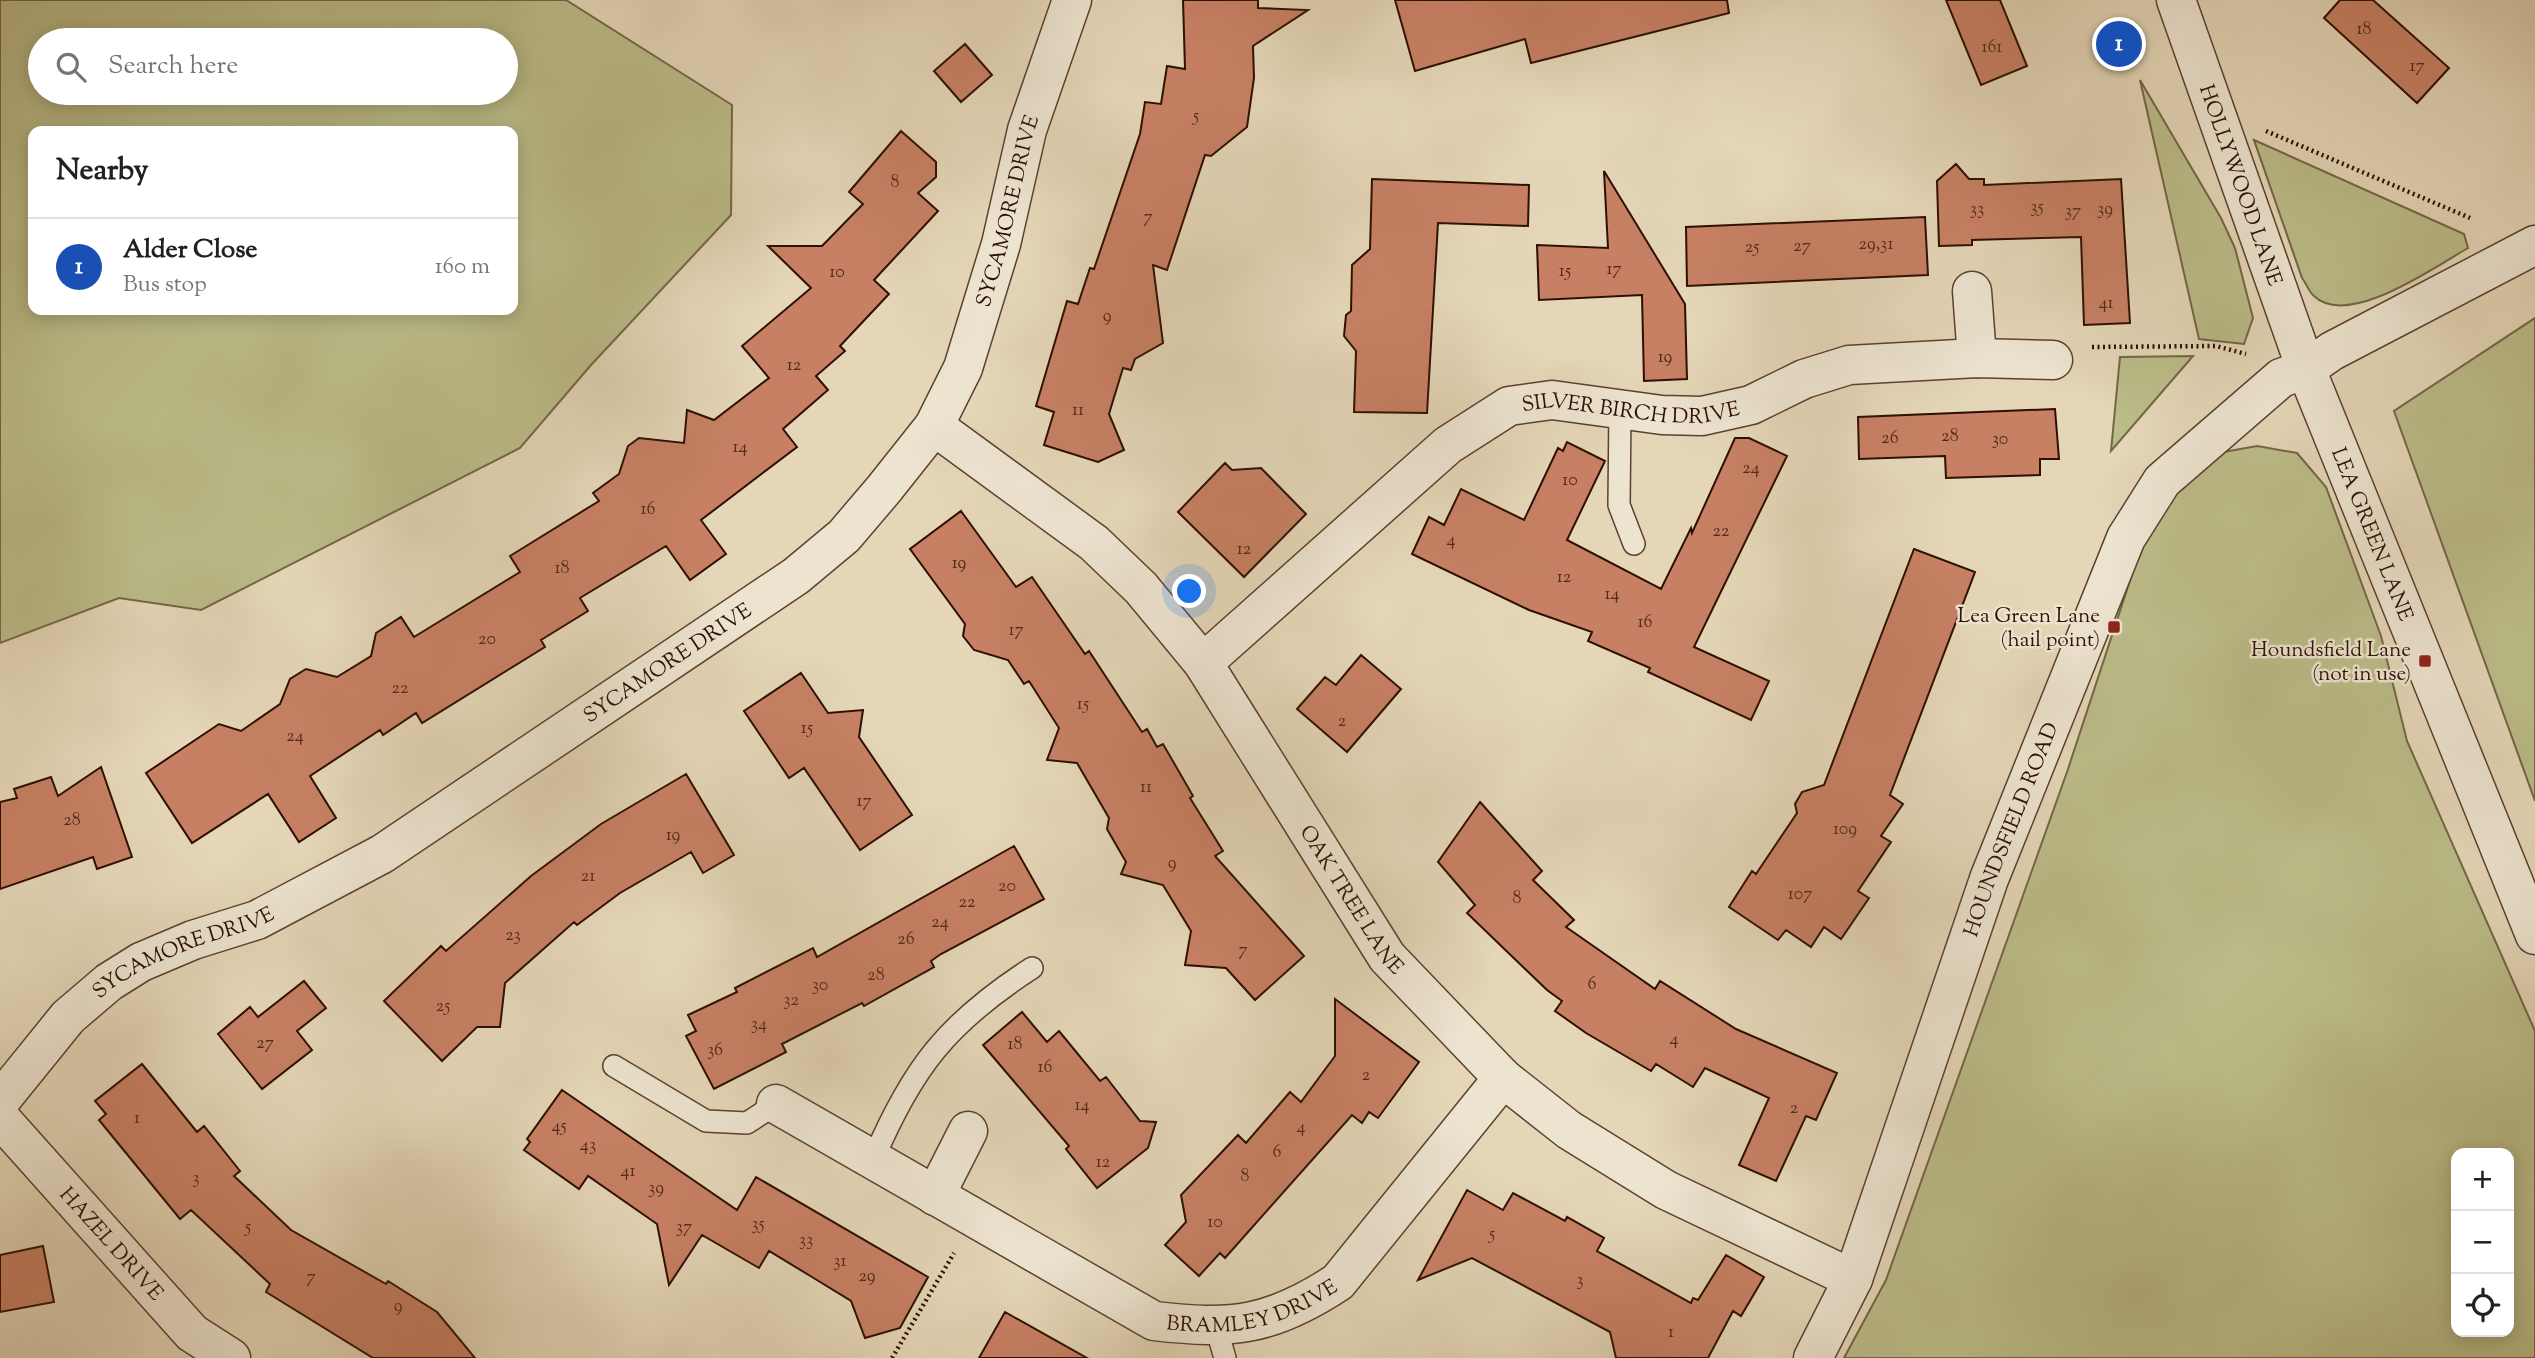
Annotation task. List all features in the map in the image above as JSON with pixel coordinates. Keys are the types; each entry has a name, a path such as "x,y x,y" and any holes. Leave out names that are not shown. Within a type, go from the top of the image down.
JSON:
{"street":[{"name":"SYCAMORE DRIVE","path":"0,1101 68,1017 109,982 141,962 193,940 257,920 382,854 796,576 844,536 934,426 963,368 1000,244 1027,130 1072,0"},
{"name":"HOLLYWOOD LANE","path":"2176,0 2306,369"},
{"name":"HOUNDSFIELD ROAD","path":"1812,1358 1853,1279 1989,879 2126,538 2162,481 2281,378 2306,369 2332,351 2535,245"},
{"path":"1972,291 1977,358"},
{"name":"SILVER BIRCH DRIVE","path":"1203,663 1418,471 1475,425 1509,406 1552,400 1662,415 1702,416 1751,405 1804,379 1849,365 1977,358 2053,360"},
{"name":"LEA GREEN LANE","path":"2306,369 2535,935"},
{"name":"OAK TREE LANE","path":"934,426 1094,543 1141,588 1203,663 1387,957 1503,1078 1569,1130 1666,1190 1853,1279"},
{"name":"BRAMLEY DRIVE","path":"776,1104 1154,1321 1220,1342 1266,1319 1307,1303 1338,1282 1503,1078"},
{"name":"HAZEL DRIVE","path":"0,1118 192,1333 231,1358"},
{"path":"935,1196 968,1131"}],"lane":[{"path":"1620,409 1619,505 1634,544"},
{"path":"873,1160 894,1110 935,1047 984,999 1031,968"},
{"path":"614,1066 706,1121 747,1123 776,1104"}],"path":[{"path":"2214,108 2470,218"},
{"path":"2053,360 2054,348 2216,346 2306,369"},
{"path":"892,1358 974,1218"}],"green space":[{"path":"0,0 566,0 732,105 731,215 591,365 520,448 201,610 119,598 0,643"},
{"path":"2140,80 2221,218 2235,248 2253,318 2244,344 2199,339"},
{"path":"2254,140 2464,234 2468,248 2392,291 2348,305 2329,304 2314,296 2302,278"},
{"path":"2535,318 2535,801 2394,411"},
{"path":"2193,356 2111,451 2120,357"},
{"path":"2257,446 2297,453 2326,487 2381,636 2407,741 2535,1031 2535,1358 1844,1358 1886,1280 2067,772 2145,535 2175,486 2218,453"}],"building":[{"path":"1183,0 1258,0 1258,8 1308,10 1253,46 1254,78 1247,127 1211,156 1205,155 1167,270 1153,265 1163,343 1135,359 1131,370 1123,368 1109,414 1124,450 1098,462 1044,445 1054,412 1036,406 1067,301 1078,304 1090,268 1094,269 1140,134 1145,102 1161,104 1167,66 1185,69"},
{"path":"1395,0 1727,0 1729,13 1531,63 1525,39 1415,71"},
{"path":"1946,0 2000,0 2027,66 1981,85"},
{"path":"2340,0 2373,0 2449,68 2417,103 2324,18"},
{"path":"965,44 992,75 961,102 934,71"},
{"path":"901,131 936,162 936,177 918,193 938,211 874,280 889,294 840,346 845,351 816,376 828,390 783,429 797,447 701,520 726,554 690,580 666,546 580,598 588,611 541,640 545,647 422,723 416,713 383,735 380,730 310,776 336,818 299,842 268,794 192,843 146,773 219,724 241,731 280,704 290,679 306,669 337,677 371,656 376,633 401,617 414,637 520,572 510,556 599,501 593,493 619,474 628,446 639,438 684,443 687,410 714,420 769,378 742,346 811,288 768,246 822,246 863,204 849,192"},
{"path":"1956,164 1969,179 1984,179 1984,185 2121,179 2130,323 2084,325 2081,237 1972,240 1972,245 1939,246 1937,181"},
{"path":"1604,171 1685,304 1687,379 1644,381 1642,295 1539,300 1537,245 1608,248"},
{"path":"1372,179 1529,185 1528,226 1438,223 1427,413 1354,412 1356,351 1344,336 1346,315 1351,311 1352,265 1370,249"},
{"path":"1925,217 1928,275 1687,286 1686,227"},
{"path":"2055,409 2059,459 2040,459 2040,475 1946,478 1945,456 1859,459 1858,417"},
{"path":"1735,438 1749,438 1787,456 1694,647 1769,681 1751,720 1648,672 1650,668 1588,641 1592,632 1529,610 1412,554 1429,517 1444,525 1461,489 1524,520 1558,448 1563,451 1567,442 1605,461 1567,540 1661,589 1691,528 1692,533"},
{"path":"1225,463 1232,470 1261,468 1306,514 1244,577 1178,512"},
{"path":"961,511 1016,587 1032,577 1085,654 1089,651 1142,732 1147,729 1157,747 1163,744 1193,796 1190,798 1223,851 1215,856 1304,956 1255,1000 1226,968 1185,965 1191,931 1163,885 1121,874 1126,862 1107,829 1109,818 1077,763 1047,760 1059,728 1029,681 1024,684 1008,660 974,650 963,636 965,624 910,549"},
{"path":"1914,549 1975,572 1890,795 1903,804 1881,836 1891,842 1858,891 1869,898 1841,939 1824,927 1811,947 1786,930 1778,940 1729,907 1752,871 1756,874 1797,813 1795,804 1802,792 1824,785"},
{"path":"1361,655 1401,689 1347,752 1297,709 1325,677 1336,685"},
{"path":"801,673 828,713 863,710 859,737 912,815 860,850 804,768 789,778 744,711"},
{"path":"101,767 132,857 97,869 93,857 0,889 0,802 17,798 14,789 51,777 58,796"},
{"path":"686,774 734,855 703,873 691,852 620,893 577,925 574,922 505,983 500,1027 477,1027 442,1061 384,1001 441,946 446,951 531,876 601,824"},
{"path":"1480,802 1542,871 1533,880 1574,920 1566,927 1655,989 1660,981 1736,1029 1837,1073 1816,1120 1806,1116 1776,1181 1739,1165 1769,1098 1705,1068 1693,1087 1656,1064 1651,1071 1586,1033 1555,1011 1562,1001 1547,990 1467,913 1475,905 1438,862"},
{"path":"1014,846 1044,899 941,954 931,961 934,967 864,1006 862,1003 782,1044 786,1052 714,1089 686,1036 696,1031 688,1015 737,992 735,988 813,948 817,957"},
{"path":"304,981 326,1008 297,1031 312,1050 262,1089 218,1034 250,1007 258,1017"},
{"path":"1335,999 1419,1062 1378,1118 1369,1112 1362,1123 1352,1115 1225,1258 1220,1253 1199,1276 1165,1245 1186,1222 1181,1195 1238,1135 1246,1143 1290,1092 1301,1102 1335,1056"},
{"path":"1022,1012 1047,1042 1059,1031 1100,1081 1106,1077 1140,1121 1156,1122 1148,1148 1097,1188 1066,1149 1069,1146 983,1045"},
{"path":"142,1064 197,1132 204,1126 240,1171 234,1176 291,1230 386,1284 388,1281 437,1312 475,1358 373,1358 266,1292 270,1284 191,1210 180,1219 99,1120 106,1114 95,1101"},
{"path":"562,1090 737,1210 756,1177 928,1277 900,1328 865,1338 851,1301 769,1251 759,1268 702,1235 669,1285 657,1224 588,1176 579,1189 524,1150 530,1142 527,1139"},
{"path":"1467,1190 1503,1210 1513,1193 1565,1221 1567,1217 1604,1238 1597,1251 1691,1303 1693,1298 1698,1300 1726,1255 1764,1277 1741,1316 1733,1311 1708,1358 1616,1358 1610,1332 1472,1258 1418,1280"},
{"path":"43,1246 54,1302 0,1312 0,1255"},
{"path":"1005,1312 1087,1358 979,1358"}],"place":[{"name":"Alder Close","path":"2119,44"},
{"name":"Lea Green Lane (hail point)","path":"2114,627"},
{"name":"Houndsfield Lane (not in use)","path":"2425,661"}]}
